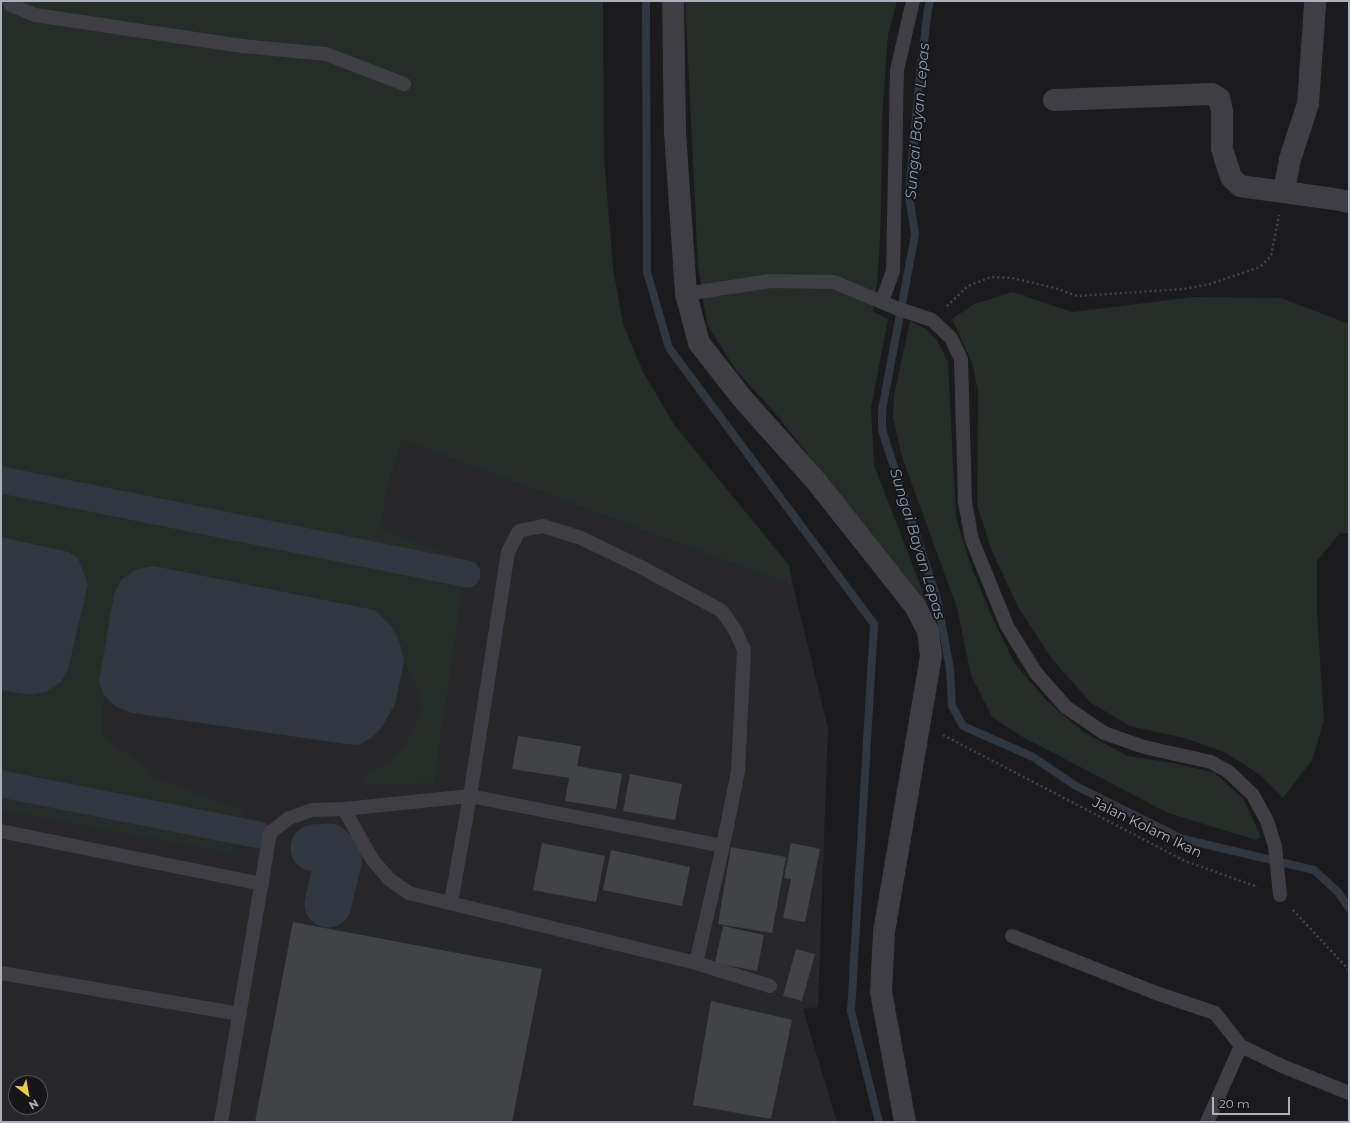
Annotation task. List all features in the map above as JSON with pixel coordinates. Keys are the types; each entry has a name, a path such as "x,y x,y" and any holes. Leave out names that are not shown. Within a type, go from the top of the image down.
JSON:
{"street":[{"path":"673,1 675,132 686,294 699,343 742,398 816,481 915,606 928,631 931,656 884,932 881,992 905,1122"},
{"path":"1284,192 1290,159 1308,104 1315,4"},
{"path":"1054,100 1212,94 1219,98 1222,111 1222,149 1231,177 1240,186 1298,195 1334,198 1349,202"}],"lane":[{"path":"9,1 11,5 36,15 242,46 326,54 404,84"},
{"path":"882,301 892,271 897,70 914,1"},
{"path":"686,294 770,281 834,282 896,308 927,318 951,338 961,359 965,502 972,540 1007,626 1036,673 1066,708 1104,733 1144,747 1211,762 1230,772 1253,795 1268,820 1275,846 1280,895"},
{"path":"451,903 470,796 508,552 518,532 543,526 581,538 641,567 722,611 735,630 744,650 738,772 723,846 696,963"},
{"path":"221,1122 270,833 289,818 312,810 344,809 470,796 723,846"},
{"path":"344,809 372,859 389,879 409,893 696,963 770,986"},
{"path":"1,831 262,884"},
{"path":"1012,936 1156,992 1215,1013 1241,1046 1282,1066 1349,1093"},
{"path":"1,973 240,1014"},
{"path":"1208,1122 1241,1046"}],"path":[{"path":"927,318 968,286 991,277 1012,278 1055,288 1077,296 1184,289 1210,284 1240,275 1260,266 1271,256 1284,192"},
{"name":"Jalan Kolam Ikan","path":"919,723 1186,861 1280,895 1349,970"}],"shaded area":[{"path":"1,1 603,1 604,156 613,268 623,324 643,372 675,426 789,565 793,586 402,440 385,499 380,529 469,561 461,596 434,783 359,785 362,778 392,759 408,740 421,711 419,690 404,662 400,643 392,627 375,610 155,566 137,569 122,579 114,594 99,682 104,695 101,719 103,738 148,768 155,778 244,811 233,853 1,810 1,690 30,695 61,682 68,670 88,584 78,558 69,552 1,537"},
{"path":"685,1 897,1 888,35 882,120 881,218 878,273 873,312 888,319 871,408 874,465 928,605 775,413 735,369 707,324 698,266"},
{"path":"1013,292 1072,312 1193,297 1281,298 1349,324 1349,533 1340,533 1317,561 1317,613 1324,721 1312,760 1283,798 1259,774 1224,752 1188,739 1130,726 1091,703 1052,659 1018,607 992,551 977,505 978,391 972,363 952,319 974,304"},
{"path":"1,318 385,499 402,440 793,586 828,728 818,1007 803,1009 837,1122 1,1122"},
{"path":"910,321 926,329 937,340 948,362 956,518 971,566 992,617 1015,664 1047,701 1085,733 1128,756 1174,763 1215,773 1244,800 1261,837 1256,840 1168,813 1021,736 992,717 971,675 957,608 902,457 893,418 894,395"},
{"path":"1,537 69,552 78,558 88,584 68,670 61,682 45,692 30,695 1,690"},
{"path":"154,566 375,610 392,627 400,643 404,662 395,704 382,727 371,738 359,745 346,744 132,713 115,706 104,695 99,682 114,594 122,579 137,569"}],"building":[{"path":"518,736 581,746 577,766 622,774 616,809 565,801 569,778 512,769"},
{"path":"630,774 682,784 675,820 623,811"},
{"path":"542,843 605,856 596,902 533,890"},
{"path":"791,843 820,849 805,922 783,918 791,879 784,878"},
{"path":"731,847 786,857 772,933 718,924"},
{"path":"611,850 690,867 682,906 603,890"},
{"path":"293,922 542,969 512,1122 255,1122"},
{"path":"723,926 764,935 757,971 715,963"},
{"path":"796,949 815,954 802,1001 783,996"},
{"path":"711,1001 792,1020 771,1119 693,1105"}],"waterway":[{"path":"646,1 647,272 669,348 874,624 851,1011 879,1122"},
{"name":"Sungai Bayan Lepas","path":"930,1 920,73 909,195 915,235 882,410 882,430 937,599 950,669 952,706 963,726 1033,757 1076,786 1183,839 1314,870 1338,892 1349,908"},
{"path":"1,480 467,574"},
{"path":"1,784 259,835"},
{"path":"314,848 329,847 339,858 328,904"}]}
